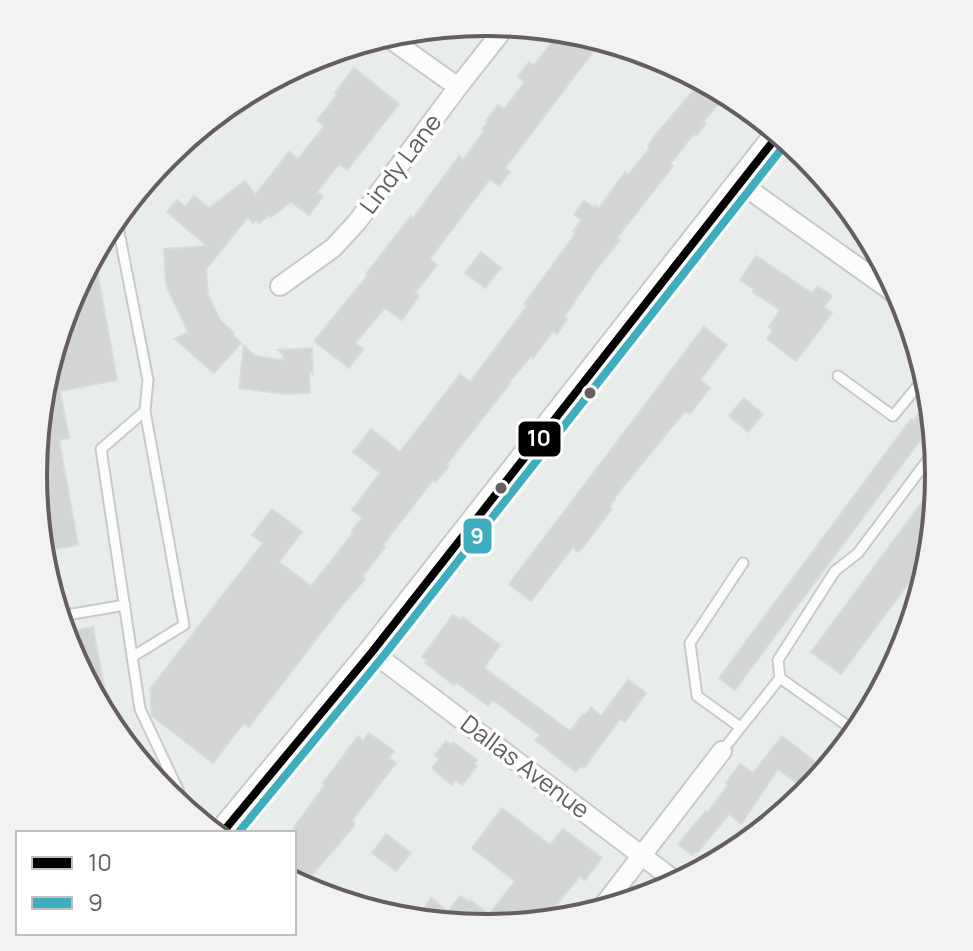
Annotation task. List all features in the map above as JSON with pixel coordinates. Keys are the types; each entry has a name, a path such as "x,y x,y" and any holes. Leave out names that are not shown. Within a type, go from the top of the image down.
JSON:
{"main road":[{"path":"225,829 372,652 772,142"}],"street":[{"name":"Lindy Lane","path":"280,286 333,248 357,222 498,36"},
{"path":"398,45 458,87"},
{"path":"740,183 883,285"},
{"name":"Dallas Avenue","path":"372,652 668,876"},
{"path":"610,897 722,751"}],"lane":[{"path":"119,234 148,380 145,411 184,625 132,657"},
{"path":"838,376 893,416 917,387"},
{"path":"145,411 101,449 140,709 176,786"},
{"path":"722,751 780,678 778,660 835,571 858,553 926,463"},
{"path":"740,727 697,696 690,643 743,563"},
{"path":"69,615 125,605"},
{"path":"780,678 848,726"}],"building":[{"path":"553,41 595,50 505,168 510,172 499,186 490,179 430,259 437,265 415,293 419,296 402,320 385,308 355,343 363,349 349,368 314,341 459,156 463,160 498,105 504,109 525,82 518,76 529,62 534,65"},
{"path":"354,68 399,104 347,170 339,164 317,192 323,196 309,215 291,202 259,223 257,220 253,223 248,217 206,269 208,295 220,320 241,343 214,373 175,339 188,332 166,285 164,249 207,246 167,212 177,200 185,207 194,196 209,208 245,181 255,195 289,152 298,159 324,126 317,120"},
{"path":"695,89 719,103 617,238 620,240 564,317 567,319 557,334 553,331 533,358 531,356 509,382 447,464 449,466 436,482 433,480 383,545 385,547 362,577 365,579 249,727 244,723 213,763 152,716 150,689 263,543 252,535 272,509 302,532 279,562 311,586 353,533 362,518 352,510 380,473 353,452 371,429 400,452 460,374 470,382 576,233 573,231 582,220 574,214 584,201 599,208 625,172 628,175 650,148 648,146"},
{"path":"481,252 501,268 485,288 465,273"},
{"path":"756,256 812,293 818,286 832,296 824,307 832,313 796,361 767,339 773,330 769,327 780,310 740,280"},
{"path":"97,272 117,380 60,391 69,438 59,440 78,545 53,549 48,504 48,447 62,362 80,307"},
{"path":"704,327 727,345 700,380 710,388 690,414 685,411 614,498 609,507 612,509 586,543 578,552 573,547 531,601 509,584"},
{"path":"244,346 255,356 284,360 278,350 312,348 310,393 285,394 239,388"},
{"path":"744,398 763,414 748,432 729,416"},
{"path":"921,411 924,435 735,690 719,678 911,419 913,421"},
{"path":"925,498 914,575 841,674 811,652"},
{"path":"453,615 460,620 462,617 500,645 484,668 570,731 591,707 601,716 628,680 646,693 625,722 620,719 584,768 581,766 576,772 535,740 540,735 493,700 488,706 425,663 427,660 422,657"},
{"path":"93,627 106,695 92,670 75,631"},
{"path":"369,733 394,751 389,758 396,763 353,819 354,826 310,878 296,872 294,827 358,736 363,741"},
{"path":"782,736 818,764 799,784 778,769 741,824 729,814 698,852 692,855 678,844 708,812 740,764 753,773"},
{"path":"446,741 450,745 453,742 477,760 474,764 477,766 462,785 456,780 452,785 432,768 439,759 435,755"},
{"path":"502,808 550,845 563,829 602,858 585,880 580,876 552,910 494,915 491,912 515,881 472,848"},
{"path":"386,834 411,853 396,871 372,853"},
{"path":"460,896 490,915 423,910 431,898 448,911"}],"transit line":[{"name":"10","path":"225,829 372,652 772,142"},
{"name":"9","path":"240,831 381,659 781,150"}]}
